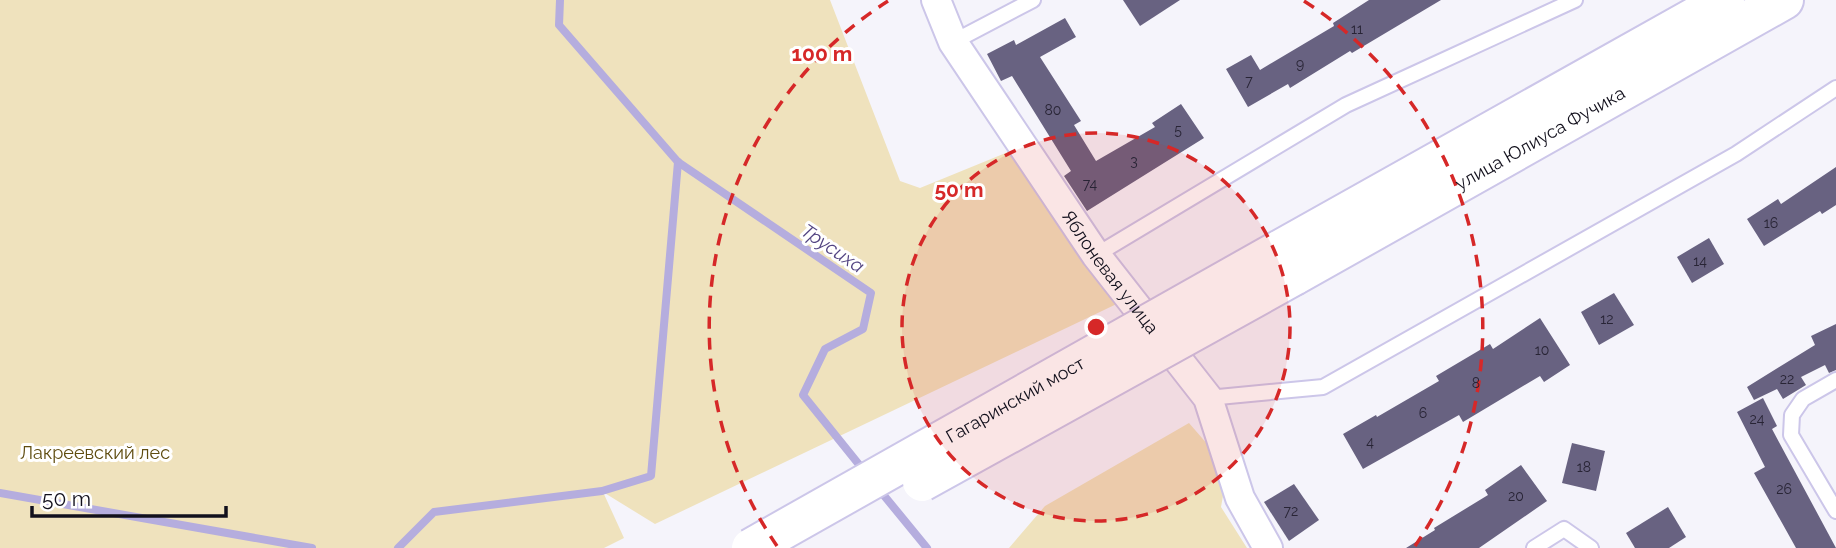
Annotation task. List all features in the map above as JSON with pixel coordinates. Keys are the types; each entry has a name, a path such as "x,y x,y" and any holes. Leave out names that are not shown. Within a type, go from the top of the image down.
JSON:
{"main road":[{"name":"улица Юлиуса Фучика","path":"1286,263 1725,0"},
{"name":"улица Юлиуса Фучика","path":"1286,263 1784,0"},
{"name":"Гагаринский мост","path":"751,548 1286,263"},
{"name":"Гагаринский мост","path":"804,548 1286,263"}],"street":[{"name":"Яблоневая улица","path":"936,0 953,42 1096,255 1208,398 1240,498 1268,548"}],"lane":[{"path":"953,42 1033,0"},
{"path":"1096,255 1346,105 1575,0"},
{"path":"1208,398 1323,387 1736,154 1836,88"},
{"path":"1836,380 1803,399 1791,415 1791,435 1836,511"},
{"path":"1534,548 1564,529 1591,548"}],"green space":[{"name":"Лакреевский лес","path":"0,0 830,0 900,181 920,188 1013,150 1125,300 655,524 603,492 624,538 604,548 0,548"},
{"path":"1189,423 1228,468 1221,507 1247,548 1009,548 1045,506"}],"building":[{"path":"1123,0 1180,0 1140,26"},
{"path":"1369,0 1441,0 1290,88 1288,84 1248,107 1226,69 1251,55 1260,70 1334,26 1333,23"},
{"path":"1065,18 1076,37 1040,57 1081,121 1074,125 1096,161 1155,127 1152,123 1181,104 1204,138 1087,211 1064,176 1071,171 1012,76 1001,81 987,54 1014,40 1016,45"},
{"path":"1836,167 1836,205 1822,214 1820,211 1764,246 1747,219 1778,199 1781,204"},
{"path":"1709,238 1724,264 1692,283 1677,257"},
{"path":"1614,293 1634,325 1599,345 1581,312"},
{"path":"1540,318 1570,365 1544,382 1540,376 1463,422 1459,415 1363,469 1343,434 1439,381 1436,376 1490,344 1493,349"},
{"path":"1836,324 1836,370 1829,373 1825,365 1801,377 1806,385 1783,399 1777,389 1754,400 1747,387 1815,345 1811,336"},
{"path":"1763,398 1777,426 1772,429 1836,548 1796,548 1754,473 1765,467 1737,412"},
{"path":"1572,443 1605,451 1596,491 1562,483"},
{"path":"1521,465 1547,501 1479,548 1406,548 1488,495 1485,490"},
{"path":"1294,484 1319,520 1289,541 1264,502"},
{"path":"1668,507 1686,537 1669,548 1635,548 1626,533"}],"waterway":[{"name":"Трусиха","path":"560,0 559,25 678,162 871,293 863,329 825,349 803,395 865,472"},
{"path":"398,548 434,512 602,491 651,476 678,162"},
{"name":"Трусиха","path":"877,487 927,548"},
{"path":"0,493 312,548"}]}
